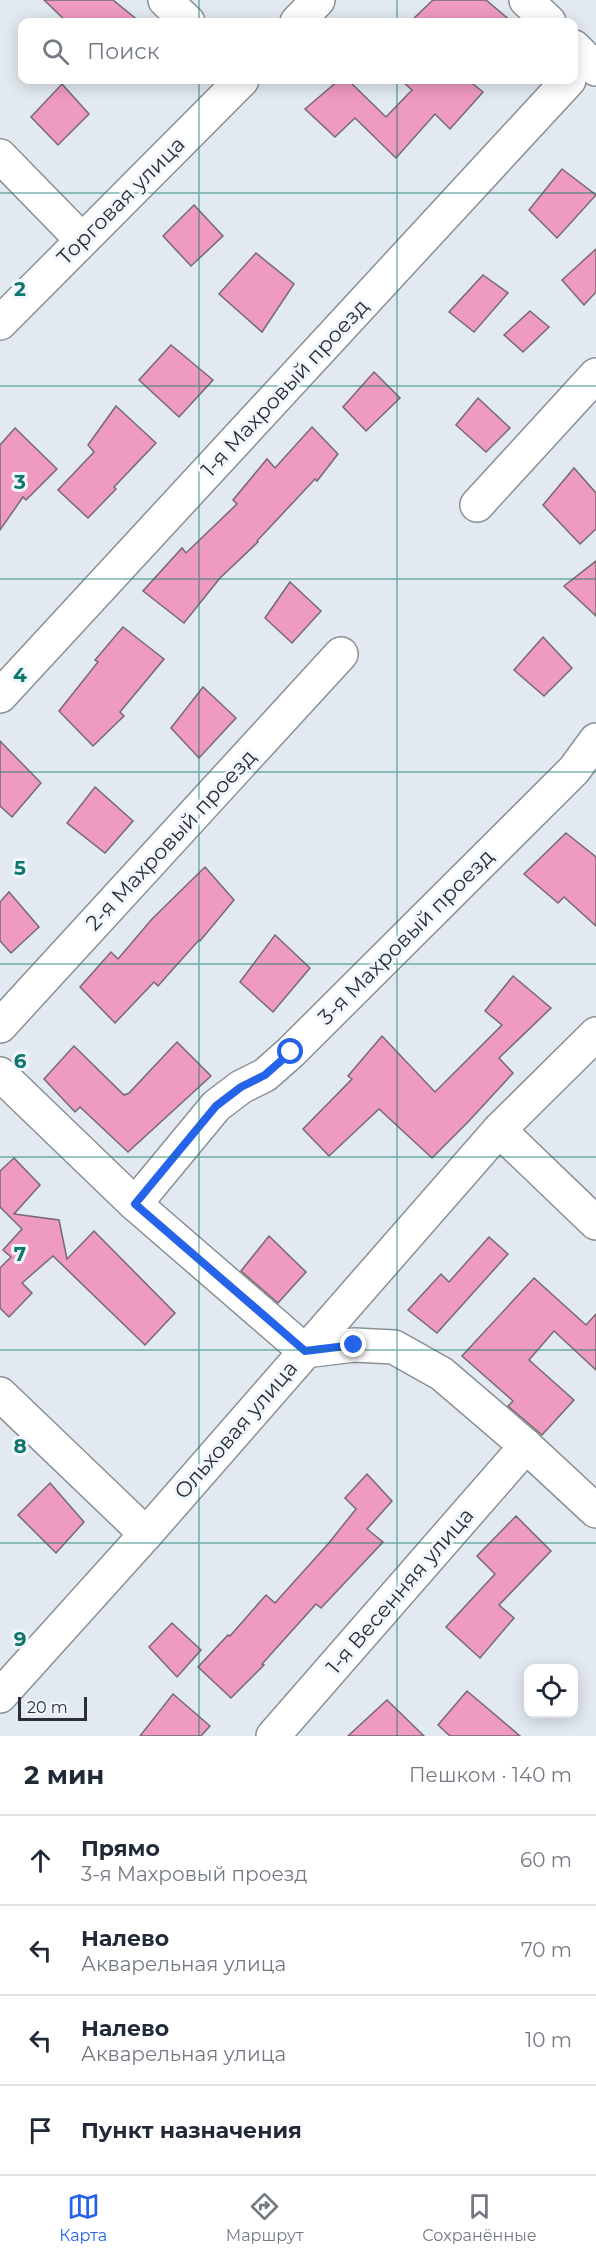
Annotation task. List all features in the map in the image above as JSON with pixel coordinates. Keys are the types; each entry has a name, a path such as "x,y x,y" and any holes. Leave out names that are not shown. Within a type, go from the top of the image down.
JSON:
{"street":[{"path":"165,0 184,18"},
{"path":"301,18 318,0"},
{"path":"526,0 545,18"},
{"name":"Торговая улица","path":"0,323 238,84"},
{"name":"1-я Махровый проезд","path":"0,696 563,84"},
{"path":"0,156 82,240"},
{"path":"477,505 596,375"},
{"name":"2-я Махровый проезд","path":"0,1026 341,654"},
{"name":"3-я Махровый проезд","path":"135,1204 216,1106 241,1087 265,1075 291,1052 574,770 596,740"},
{"name":"Ольховая улица","path":"0,1695 146,1534 499,1130 596,1034"},
{"path":"0,1074 135,1204 305,1351 354,1345 394,1347 442,1374 526,1446 596,1511"},
{"path":"499,1130 596,1223"},
{"path":"0,1394 146,1534"},
{"name":"1-я Весенняя улица","path":"273,1736 526,1446"}],"building":[{"path":"44,0 113,0 135,18 63,18"},
{"path":"433,0 486,0 507,18 414,18"},
{"path":"62,84 89,114 58,145 31,117"},
{"path":"334,84 352,84 386,117 412,90 405,84 473,84 483,92 450,129 435,114 396,158 355,118 335,137 305,109"},
{"path":"562,169 596,195 557,238 529,210"},
{"path":"194,205 223,236 191,266 163,236"},
{"path":"596,249 596,292 584,305 562,280"},
{"path":"256,253 294,284 262,332 219,294"},
{"path":"483,275 508,293 474,332 449,312"},
{"path":"530,311 549,327 523,352 504,335"},
{"path":"171,345 213,380 179,417 139,380"},
{"path":"374,372 400,398 366,431 343,407"},
{"path":"478,398 510,428 486,452 456,425"},
{"path":"116,406 156,443 88,518 58,490 94,452 88,445"},
{"path":"312,427 338,454 317,481 315,479 258,542 220,578 184,623 143,591 182,548 186,553 237,504 233,500 267,459 275,468"},
{"path":"15,428 57,469 26,500 23,497 0,530 0,445"},
{"path":"574,468 596,493 596,529 580,544 543,505"},
{"path":"596,561 596,616 564,586"},
{"path":"290,582 321,611 292,643 265,618"},
{"path":"123,627 164,659 120,712 124,716 93,746 59,711 98,662 95,660"},
{"path":"543,637 572,668 544,696 514,670"},
{"path":"203,687 236,718 199,758 171,728"},
{"path":"0,741 41,783 12,817 0,806"},
{"path":"95,787 133,821 105,853 67,823"},
{"path":"566,833 596,857 596,926 564,897 558,903 524,874"},
{"path":"205,867 234,900 158,986 154,982 115,1023 80,987 111,952 118,959 152,919"},
{"path":"9,892 39,927 11,953 0,941 0,902"},
{"path":"275,935 310,968 273,1012 240,982"},
{"path":"513,976 551,1008 499,1058 513,1073 432,1158 379,1109 329,1156 303,1129 352,1079 348,1076 382,1036 435,1092 502,1025 485,1011"},
{"path":"177,1042 211,1076 128,1152 80,1107 75,1112 44,1079 74,1046 124,1095 129,1093"},
{"path":"14,1158 40,1185 14,1214 59,1220 67,1259 94,1231 175,1313 145,1345 53,1256 22,1283 32,1293 9,1317 0,1308 0,1268 11,1257 3,1250 22,1229 0,1207 0,1171"},
{"path":"269,1236 306,1272 278,1303 241,1271"},
{"path":"489,1237 508,1254 437,1333 408,1310 441,1274 449,1282"},
{"path":"534,1278 586,1325 596,1314 596,1370 554,1331 529,1360 574,1400 542,1435 508,1406 513,1401 462,1356"},
{"path":"367,1474 392,1501 367,1529 383,1542 321,1608 316,1604 262,1664 264,1665 231,1698 198,1667 228,1635 230,1636 266,1595 275,1603 328,1544 356,1509 345,1498"},
{"path":"50,1483 84,1522 56,1553 18,1515"},
{"path":"516,1516 551,1551 499,1605 514,1618 480,1658 446,1627 495,1574 477,1556"},
{"path":"172,1623 201,1650 177,1677 149,1647"},
{"path":"467,1691 520,1736 450,1736 438,1725"},
{"path":"173,1694 210,1726 201,1736 140,1736"},
{"path":"387,1700 424,1736 348,1736"}],"route":[{"path":"291,1052 265,1075 241,1087 216,1106 135,1204 305,1351 354,1345"}]}
